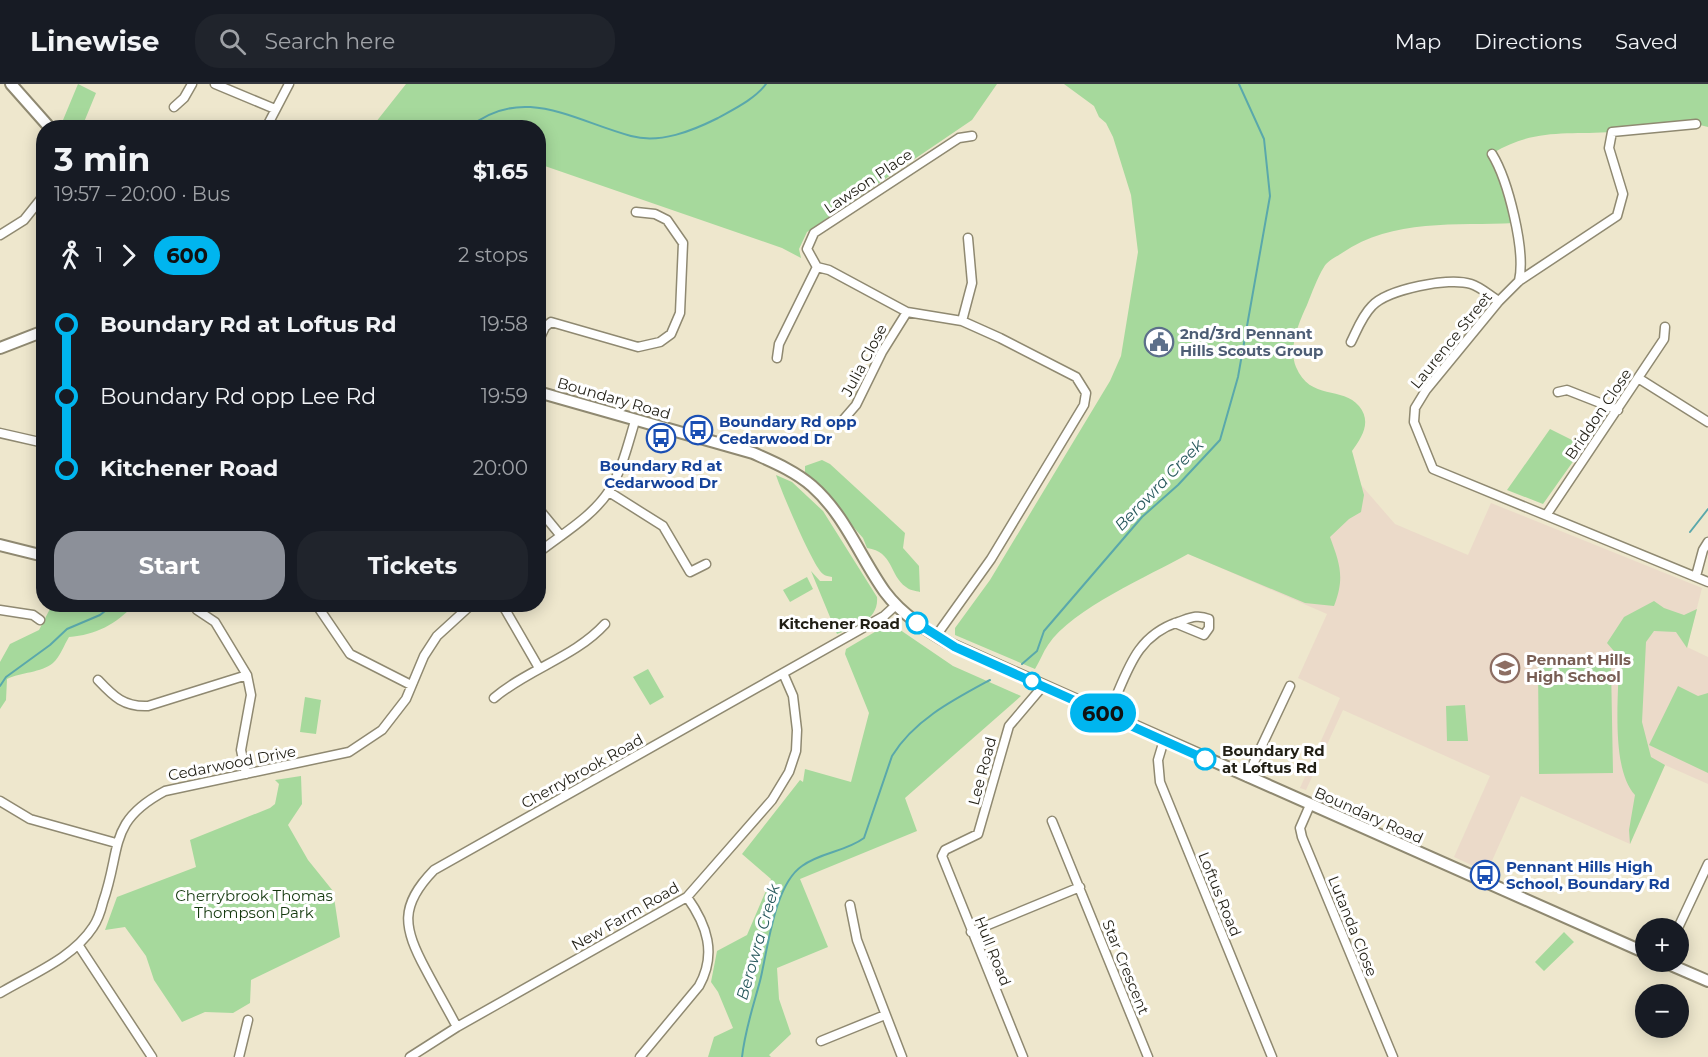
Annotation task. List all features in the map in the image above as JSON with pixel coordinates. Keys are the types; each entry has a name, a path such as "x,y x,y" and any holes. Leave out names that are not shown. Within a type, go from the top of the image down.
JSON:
{"main road":[{"path":"11,84 43,120"},
{"path":"0,348 36,334"},
{"name":"Boundary Road","path":"546,394 753,453 793,472 812,486 828,503 896,605 936,636 1043,686 1635,948"},
{"path":"0,545 36,554"},
{"path":"1688,972 1708,981"}],"street":[{"path":"174,107 184,98 192,84"},
{"path":"215,84 275,109"},
{"path":"270,120 289,84"},
{"name":"Laurence Street","path":"1696,124 1612,132 1609,148 1623,194 1617,216 1519,281 1499,301 1426,390 1415,408 1414,422 1432,469 1547,514 1708,582"},
{"name":"Lawson Place","path":"817,267 807,249 814,233 959,138 972,136"},
{"path":"1492,154 1503,172 1515,223 1522,270 1519,281"},
{"path":"0,235 24,220 36,205"},
{"path":"546,326 550,322 638,347 660,342 670,334 680,313 682,243 668,220 655,214 636,212"},
{"path":"962,321 972,283 968,238"},
{"path":"777,358 778,344 817,267 829,270 907,312 962,321 1076,377 1084,389 1086,400 991,559 936,636"},
{"path":"1351,342 1373,304 1390,295 1452,281 1473,285 1499,301"},
{"name":"Julia Close","path":"843,420 856,405 882,352 907,312"},
{"name":"Briddon Close","path":"1547,514 1664,339 1665,327"},
{"path":"1638,378 1708,422"},
{"path":"1558,392 1567,390 1617,410"},
{"path":"546,547 593,511 609,492 619,471 635,421"},
{"path":"0,433 36,440"},
{"path":"609,492 663,526 690,572 706,564"},
{"path":"546,518 561,536"},
{"path":"1696,576 1703,550 1708,542"},
{"name":"Cherrybrook Road","path":"458,1027 410,937 407,924 409,908 418,886 434,870 884,616 896,605"},
{"path":"0,610 33,615 40,620"},
{"path":"200,612 215,622 247,675 251,695 242,750 246,774"},
{"path":"321,612 350,654 411,685"},
{"name":"Cedarwood Drive","path":"0,993 79,946 95,925 106,894 116,843 126,820 143,802 165,790 349,752 382,730 406,699 437,636 463,612"},
{"path":"507,612 539,668"},
{"path":"1108,715 1141,644 1160,628 1175,623"},
{"path":"494,698 539,668 590,639 605,624"},
{"name":"New Farm Road","path":"410,1057 458,1027 687,897 772,800 789,772 796,751 797,730 793,696 783,673"},
{"path":"98,680 118,700 132,707 148,706 247,675"},
{"name":"Lee Road","path":"943,854 948,848 978,834 1007,730 1012,720 1043,686"},
{"path":"1247,777 1290,686"},
{"name":"Loftus Road","path":"1164,740 1158,760 1160,782 1272,1057"},
{"path":"0,801 30,819 116,843"},
{"name":"Lutanda Close","path":"1310,805 1300,828 1302,837 1393,1057"},
{"name":"Star Crescent","path":"1052,821 1148,1057"},
{"name":"Hull Road","path":"943,854 943,862 1023,1057"},
{"path":"1683,918 1708,864"},
{"path":"971,932 1080,887"},
{"path":"640,1057 699,986 706,974 709,943 698,913 687,897"},
{"path":"850,906 857,940 902,1057"},
{"path":"79,946 152,1057"},
{"path":"821,1041 885,1015"},
{"path":"239,1057 248,1020"}],"shaded area":[{"name":"Pennant Hills High School","path":"1351,459 1355,478 1395,524 1468,555 1491,503 1702,588 1687,647 1708,657 1708,784 1665,765 1630,844 1521,796 1487,872 1454,857 1490,776 1343,710 1306,790 1300,788 1340,698 1298,678 1327,614 1191,555"}],"green space":[{"path":"78,84 96,93 85,120 63,120"},
{"path":"406,84 997,84 972,120 807,232 799,249 801,258 782,248 546,166 546,120 378,120"},
{"path":"1064,84 1708,84 1708,127 1696,124 1613,132 1552,134 1508,145 1493,153 1515,223 1426,226 1404,229 1362,242 1325,265 1298,327 1293,352 1294,360 1302,378 1310,385 1352,400 1359,406 1365,418 1362,435 1352,451 1364,495 1361,512 1349,519 1330,537 1340,571 1334,606 1305,603 1188,554 1113,594 1075,618 1048,645 1035,669 955,635 955,628 990,580 1110,381 1121,356 1138,252 1131,195 1113,137 1094,106"},
{"path":"1550,429 1584,446 1543,504 1507,490"},
{"path":"822,460 830,464 905,533 903,548 919,566 920,592 906,587 882,554 867,548 863,538 805,472 805,466"},
{"path":"776,475 792,482 823,511 877,597 874,612 864,622 837,634 811,571 820,581 832,581 832,577 826,576 818,568"},
{"path":"807,577 813,589 790,602 783,590"},
{"path":"1654,601 1664,608 1684,615 1697,609 1687,648 1676,632 1654,631 1646,642 1642,722 1651,757 1665,765 1630,844 1629,830 1635,795 1627,783 1619,749 1617,709 1619,657 1607,643 1624,617"},
{"path":"48,612 126,612 97,631 69,637 58,658 48,666 7,679 6,700 0,709 0,662 10,644 39,630"},
{"path":"890,623 953,666 1021,696 905,798 917,831 800,879 828,947 777,968 779,999 791,1034 769,1055 771,1057 708,1057 714,1037 733,1028 718,992 711,982 717,951 747,935 771,879 742,854 800,780 803,782 805,769 851,782 869,713 845,654 846,649"},
{"path":"1611,665 1613,773 1539,774 1538,666"},
{"path":"648,669 664,697 650,705 633,677"},
{"path":"1678,686 1698,696 1708,693 1708,773 1649,745"},
{"path":"305,697 321,700 316,734 300,732"},
{"path":"1465,705 1468,741 1447,741 1446,706"},
{"name":"Cherrybrook Thomas Thompson Park","path":"301,776 302,804 288,825 308,860 333,891 340,937 251,980 250,1003 233,1013 205,1012 182,1022 154,980 146,956 125,927 105,930 117,897 196,867 190,840 270,808 275,804 279,784 275,780"},
{"path":"1564,932 1574,942 1544,971 1535,962"}],"waterway":[{"path":"480,120 508,108 528,107 568,115 631,136 664,137 687,132 718,118 750,99 766,84"},
{"name":"Berowra Creek","path":"1022,664 1037,651 1044,631 1142,517 1178,485 1220,440 1238,377 1270,196 1264,139 1239,84"},
{"path":"1690,532 1708,509"},
{"path":"0,686 6,677 50,645 67,629 104,612"},
{"name":"Berowra Creek","path":"742,1057 774,919 785,887 792,875 809,861 857,843 864,838 892,756 901,743 935,712 990,680"}],"bus line":[{"name":"600","path":"917,623 955,647 1205,759"}],"place":[{"name":"2nd/3rd Pennant Hills Scouts Group","path":"1159,342"},
{"name":"Boundary Rd opp Cedarwood Dr","path":"698,430"},
{"name":"Boundary Rd at Cedarwood Dr","path":"661,438"},
{"name":"Kitchener Road","path":"917,623"},
{"name":"Pennant Hills High School","path":"1505,668"},
{"name":"Boundary Rd at Loftus Rd","path":"1205,759"},
{"name":"Pennant Hills High School, Boundary Rd","path":"1485,875"}]}
